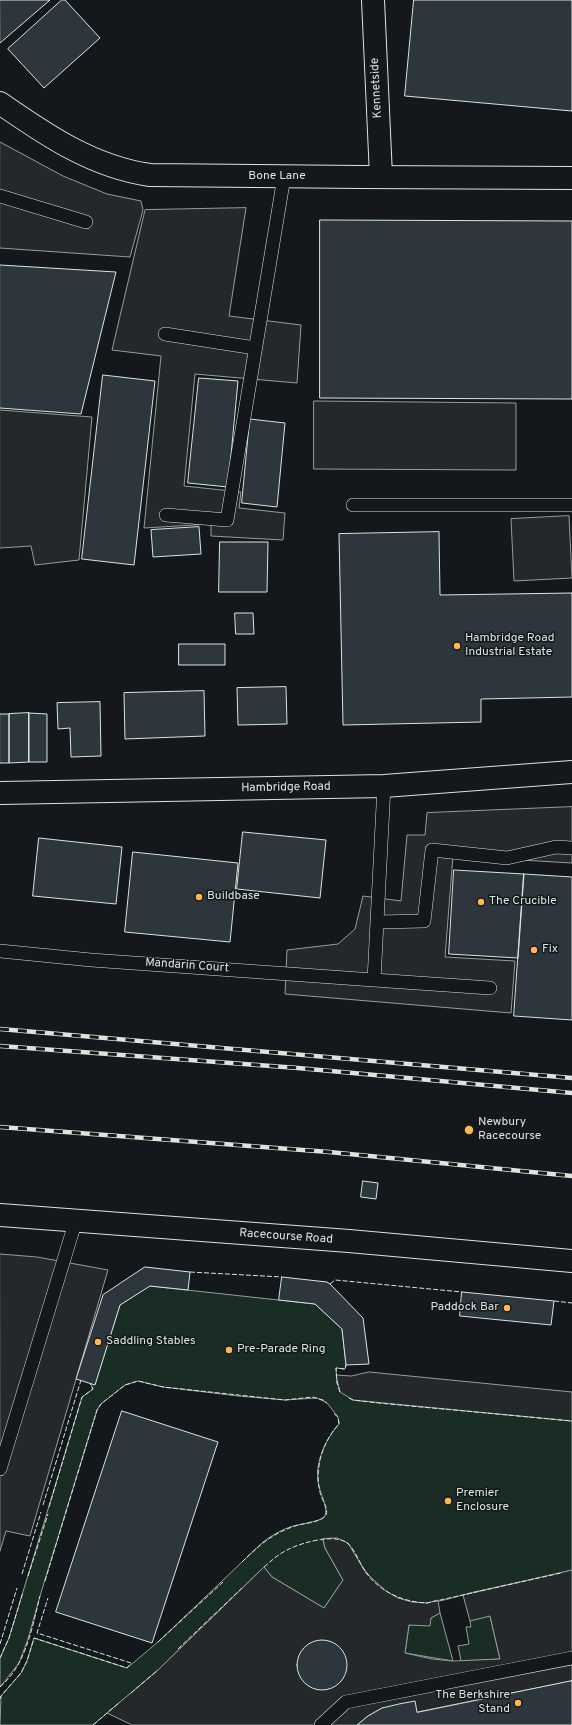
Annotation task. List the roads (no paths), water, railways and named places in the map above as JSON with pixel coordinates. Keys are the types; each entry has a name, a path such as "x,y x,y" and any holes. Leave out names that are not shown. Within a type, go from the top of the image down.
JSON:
{"street":[{"name":"Kennetside","path":"372,0 381,176"},
{"name":"Bone Lane","path":"0,103 41,132 92,159 133,172 150,175 572,178"},
{"name":"Hambridge Road","path":"0,793 384,786 572,772"},
{"name":"Racecourse Road","path":"0,1215 356,1242 572,1261"}],"lane":[{"path":"166,515 227,520 284,177"},
{"path":"0,196 86,222"},
{"path":"165,334 255,348"},
{"path":"353,505 572,505"},
{"path":"374,980 384,786"},
{"path":"378,922 424,921 432,850 507,858 556,847 572,848"},
{"name":"Mandarin Court","path":"0,951 91,960 490,988"},
{"path":"0,1470 76,1220"},
{"path":"321,1725 346,1702 572,1658"}],"railway":[{"path":"0,1029 572,1078"},
{"path":"0,1046 298,1068 572,1093"},
{"path":"0,1127 329,1152 572,1176"}],"place":[{"name":"Hambridge Road Industrial Estate","path":"457,646"},
{"name":"Buildbase","path":"199,897"},
{"name":"The Crucible","path":"481,902"},
{"name":"Fix","path":"534,950"},
{"name":"Newbury Racecourse","path":"469,1130"},
{"name":"Paddock Bar","path":"507,1308"},
{"name":"Saddling Stables","path":"98,1342"},
{"name":"Pre-Parade Ring","path":"229,1350"},
{"name":"Premier Enclosure","path":"448,1501"},
{"name":"The Berkshire Stand","path":"518,1703"}]}
